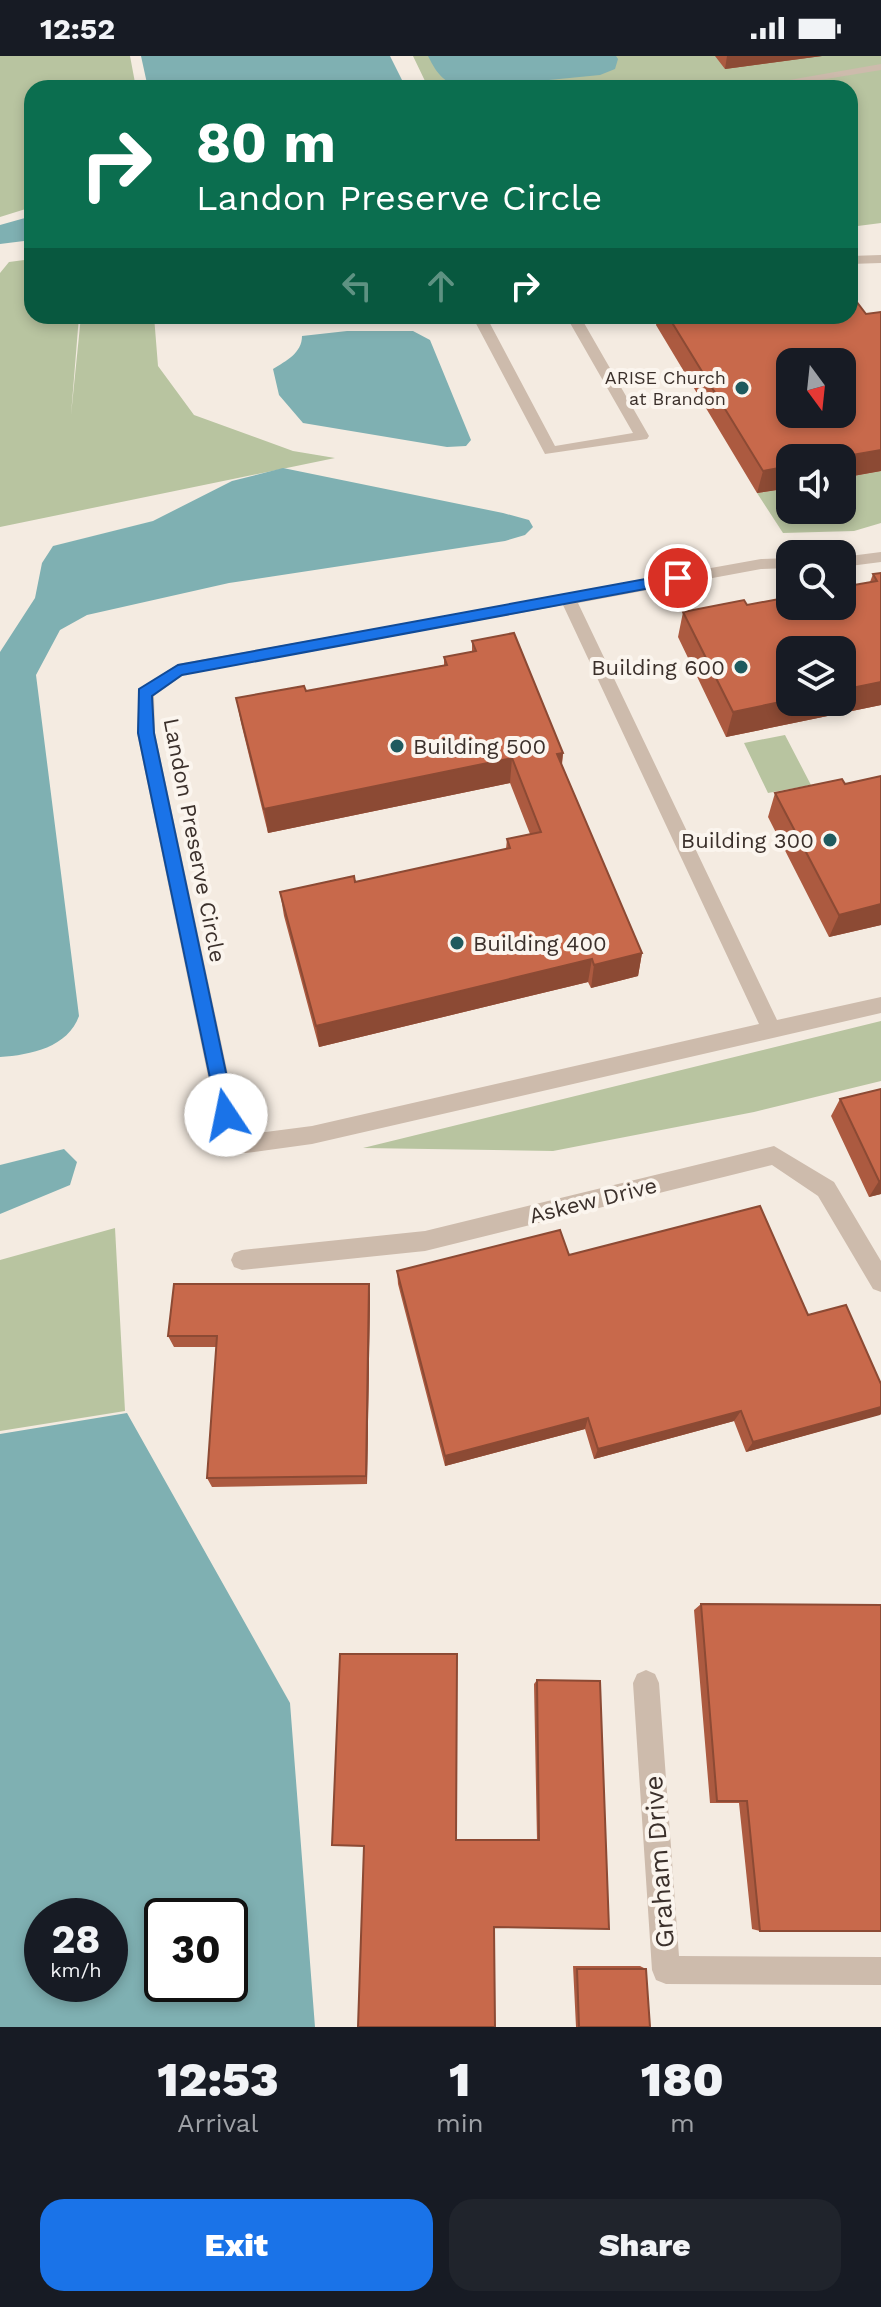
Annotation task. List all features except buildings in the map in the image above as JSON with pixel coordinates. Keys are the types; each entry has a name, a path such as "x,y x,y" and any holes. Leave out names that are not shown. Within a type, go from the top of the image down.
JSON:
{"street":[{"path":"799,80 881,67"},
{"path":"858,260 880,261"},
{"path":"483,324 550,451 642,436 578,324"},
{"path":"856,560 881,557"},
{"name":"Landon Preserve Circle","path":"776,563 568,598 178,670 145,693 146,733 226,1115 246,1144 312,1135 881,1005"},
{"path":"568,598 771,1029"},
{"name":"Askew Drive","path":"242,1260 425,1241 774,1155 826,1189 881,1282"},
{"name":"Graham Drive","path":"646,1683 666,1970 881,1971"}],"green space":[{"path":"0,56 130,56 134,80 24,80 24,210 0,217"},
{"path":"413,56 881,56 881,223 858,226 858,80 425,80"},
{"path":"24,260 24,324 78,324 71,415 80,324 155,324 158,366 194,415 293,451 335,458 0,527 0,273 9,262"},
{"path":"881,471 881,523 854,531 783,533 777,524 856,524 856,475"},
{"path":"776,490 776,522 757,493"},
{"path":"785,735 811,785 768,793 744,743"},
{"path":"881,1021 881,1081 754,1112 553,1151 363,1148"},
{"path":"115,1228 125,1411 0,1431 0,1260"}],"water":[{"path":"141,56 390,56 402,80 146,80"},
{"path":"428,56 616,56 618,59 615,69 600,75 549,80 446,80"},
{"path":"24,218 24,241 0,244 0,225"},
{"path":"347,331 413,331 430,340 471,440 466,446 447,447 303,423 279,395 273,369 296,352 302,336"},
{"path":"283,468 503,513 529,520 533,527 525,535 505,541 229,583 87,615 60,630 36,675 79,1016 74,1027 57,1042 36,1051 0,1057 0,652 35,598 42,563 53,546 153,521 232,481"},
{"path":"64,1149 77,1162 70,1185 0,1214 0,1165"},
{"path":"127,1413 290,1703 315,2027 0,2027 0,1434"}],"place":[{"name":"ARISE Church at Brandon","path":"742,388"},
{"name":"Building 600","path":"741,667"},
{"name":"Building 500","path":"397,746"},
{"name":"Building 300","path":"830,840"},
{"name":"Building 400","path":"457,943"}],"route":[{"path":"226,1115 146,733 145,693 178,670 678,578"}]}
